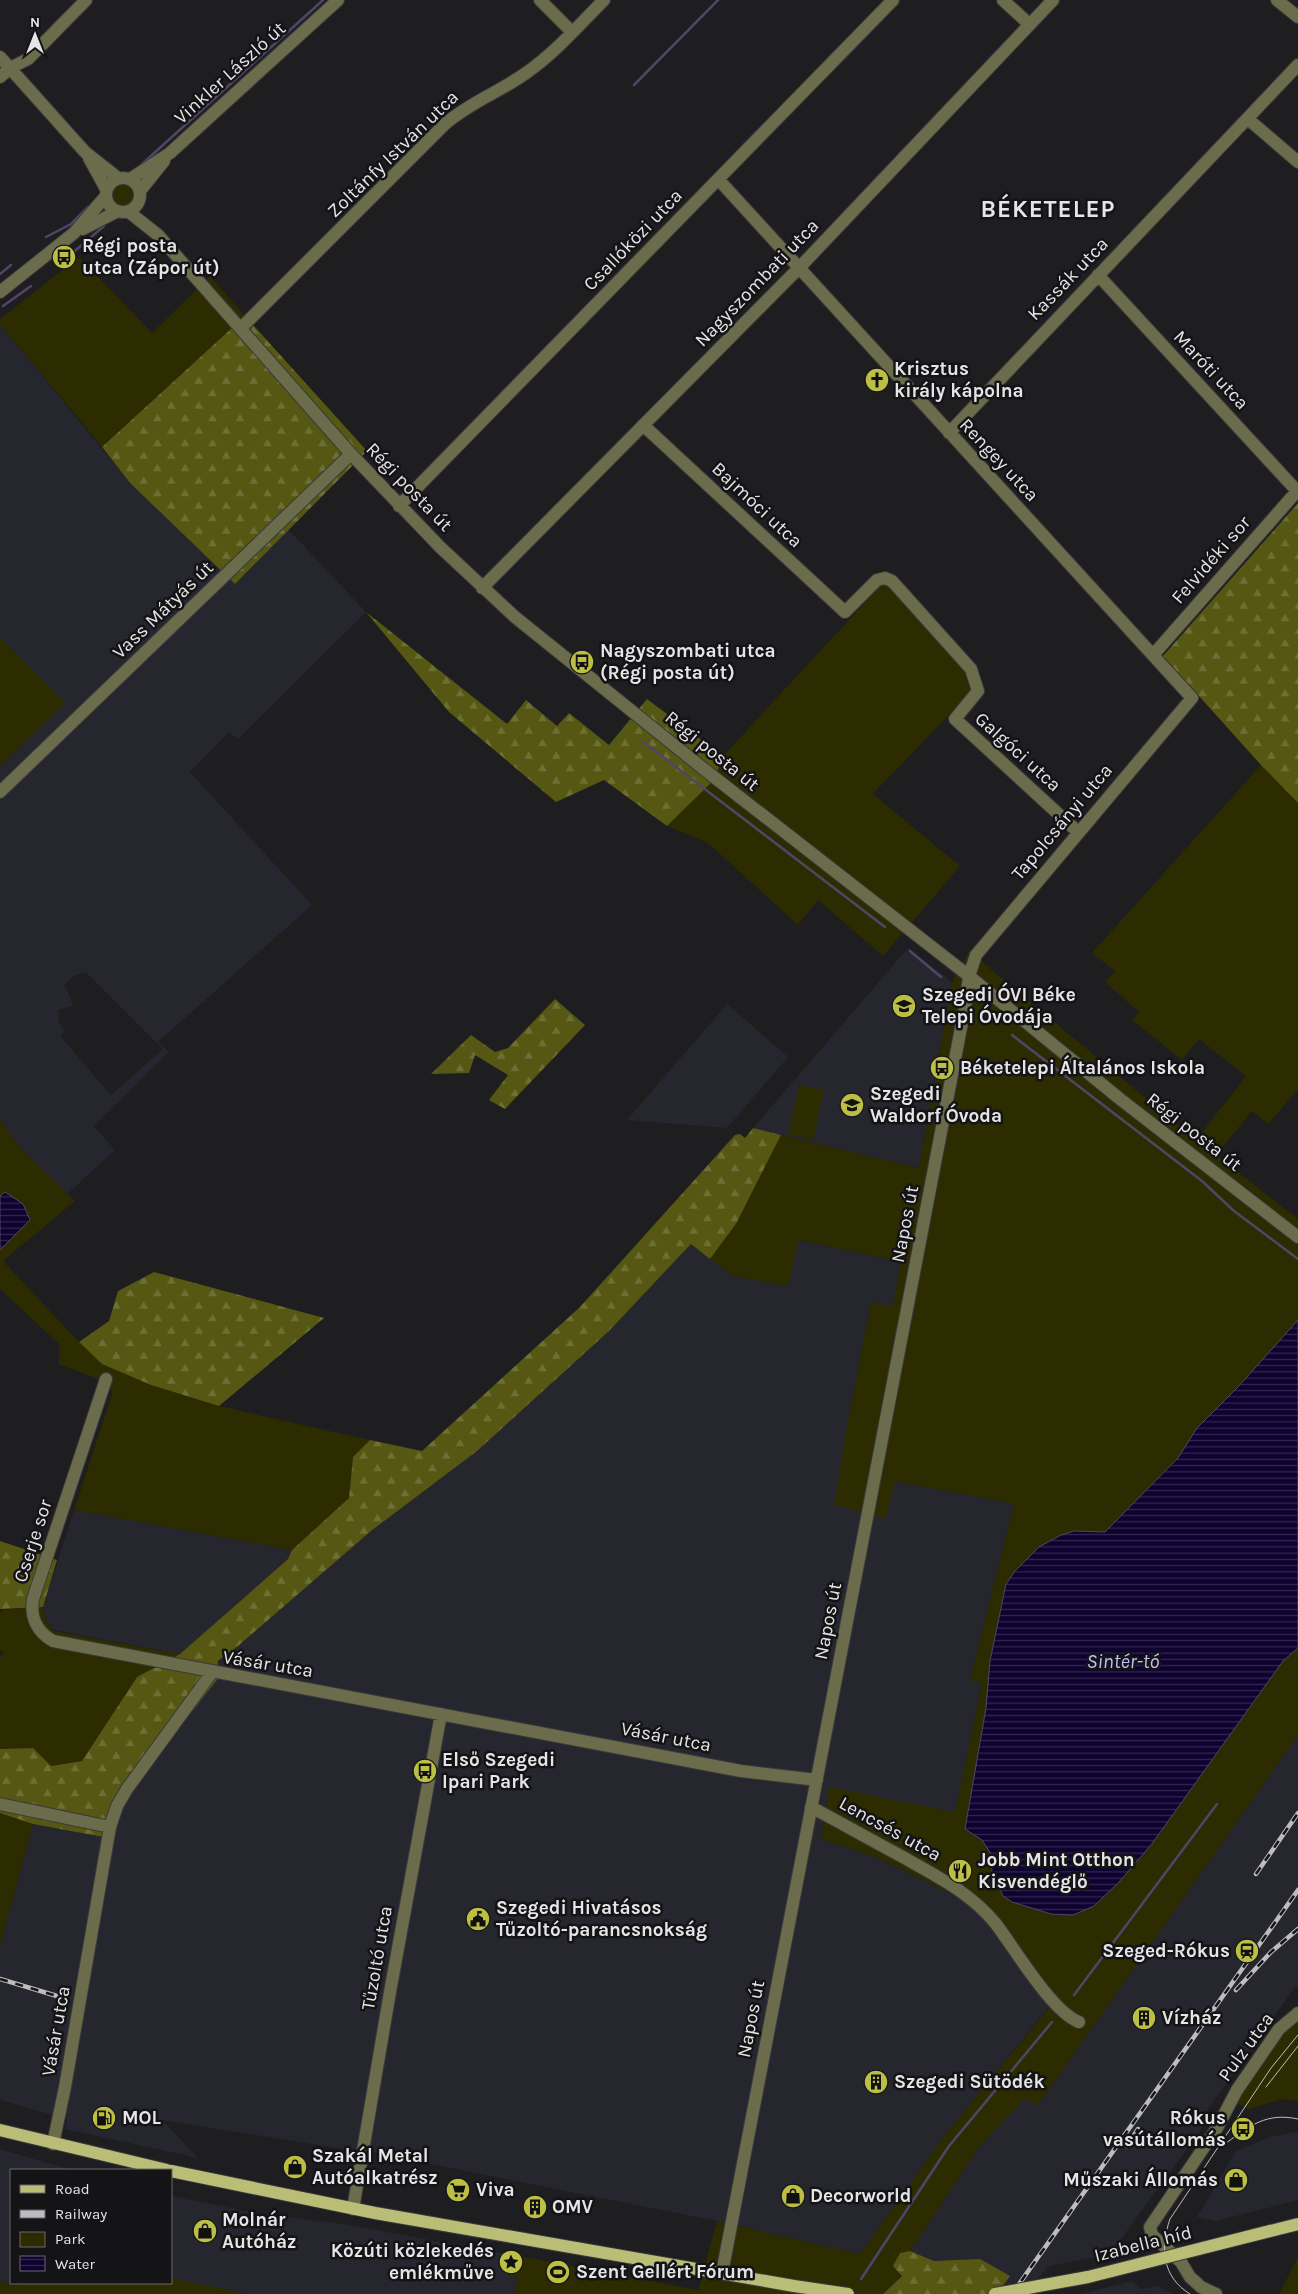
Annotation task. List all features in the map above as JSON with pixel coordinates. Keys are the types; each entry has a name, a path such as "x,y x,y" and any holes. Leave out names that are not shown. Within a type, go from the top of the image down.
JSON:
{"main road":[{"path":"0,2130 163,2169"},
{"path":"172,2171 353,2209 848,2294"},
{"name":"Izabella híd","path":"995,2294 1088,2277 1298,2224"}],"street":[{"path":"0,77 10,68 28,59 86,0"},
{"name":"Vinkler László út","path":"140,196 170,154 338,0"},
{"path":"540,0 572,32"},
{"name":"Zoltánfy István utca","path":"241,328 445,124 475,101 524,75 546,59 604,0"},
{"name":"Csallóközi utca","path":"399,506 893,0"},
{"path":"1004,0 1029,24"},
{"name":"Nagyszombati utca","path":"482,588 800,267 1053,0"},
{"path":"1277,0 1298,17"},
{"path":"0,57 85,152 124,179 138,186 140,196 129,212 116,212 74,233 0,292"},
{"name":"Kassák utca","path":"948,433 1298,65"},
{"path":"1248,118 1298,162"},
{"path":"85,152 106,193 109,206 116,212"},
{"name":"Vinkler László út","path":"124,179 170,154"},
{"path":"74,233 106,193 113,181 124,179"},
{"name":"Rengey utca","path":"718,179 1192,698"},
{"name":"Régi posta út","path":"140,196 158,235"},
{"name":"Régi posta út","path":"129,212 158,235 399,506 482,588 515,617 713,776 969,976 1120,1099 1298,1237"},
{"name":"Maróti utca","path":"1098,274 1298,490"},
{"name":"Bajmóci utca","path":"643,425 844,612"},
{"name":"Vass Mátyás út","path":"0,792 351,454"},
{"name":"Felvidéki sor","path":"1153,655 1298,490"},
{"name":"Galgóci utca","path":"844,612 877,580 885,578 892,581 972,669 978,690 955,719 1078,832"},
{"name":"Tapolcsányi utca","path":"969,976 976,955 1192,698"},
{"name":"Napos út","path":"722,2273 965,1007 969,976"},
{"name":"Cserje sor","path":"106,1379 33,1599 33,1618 43,1634 58,1643 213,1671"},
{"name":"Vásár utca","path":"53,2144 65,2087 110,1827 127,1790 213,1671 741,1771 817,1780"},
{"name":"Tűzoltó utca","path":"353,2209 390,1992 441,1714"},
{"path":"0,1804 110,1827"},
{"name":"Lencsés utca","path":"811,1806 961,1890 983,1909 1050,1996 1074,2020"},
{"name":"Pulz utca","path":"1216,2294 1201,2287 1190,2277 1181,2262 1154,2237 1150,2226 1217,2128 1242,2082 1280,2029 1298,2013"}],"shaded area":[{"path":"0,324 130,483 235,584 288,529 366,612 238,739 229,732 190,772 312,905 158,1042 169,1052 94,1126 115,1150 67,1194 19,1146 0,1120 0,766 64,703 0,637","holes":["86,972 163,1049 111,1095 61,1037 65,1030 59,1023 58,1010 72,1006 71,998 64,986 73,976"]},
{"name":"Szegedi Waldorf Óvoda","path":"908,948 952,982 919,1168 753,1128"},
{"path":"727,1004 788,1057 727,1128 627,1120"},
{"path":"797,1240 901,1262 893,1306 871,1302 847,1426 895,1481 1014,1504 970,1680 982,1683 955,1812 829,1788 821,1839 876,1857 955,1896 987,1920 1052,2003 944,2136 860,2254 717,2221 375,2153 162,2120 198,2158 65,2129 67,2119 0,2100 0,1946 33,1824 114,1839 120,1814 145,1771 217,1680 218,1661 238,1646 371,1531 477,1451 609,1331 691,1244 733,1276 789,1286"},
{"path":"74,1510 292,1550 288,1559 180,1654 54,1630 46,1620 43,1607"},
{"path":"1298,1735 1298,1988 1295,1987 1201,2119 1206,2123 1110,2254 1049,2266 1024,2294 997,2294 980,2259 934,2261 910,2251 979,2147 1025,2097 1038,2105"},
{"path":"1295,2132 1298,2134 1298,2200 1216,2221 1197,2217 1236,2151 1270,2137"},
{"path":"0,2149 68,2169 10,2169 10,2284 0,2281"},
{"path":"172,2196 261,2214 343,2224 513,2255 517,2281 515,2294 248,2294 187,2283 172,2278"},
{"path":"1132,2281 1141,2289 1157,2286 1173,2294 1080,2294"}],"green space":[{"path":"123,185 130,188 133,195 130,202 123,205 116,202 113,195 116,188"},
{"path":"79,257 152,333 210,276 245,316 102,447 0,324 0,319"},
{"path":"245,316 367,451 235,584 130,483 102,447"},
{"path":"1298,503 1298,803 1261,765 1163,656"},
{"path":"885,581 968,669 974,689 873,794 960,866 883,956 818,900 798,925 708,843 667,826 714,780 723,756"},
{"path":"366,612 507,724 526,700 557,726 569,713 609,745 647,699 723,756 714,780 667,826 604,780 556,802 449,712"},
{"path":"0,637 65,703 0,766"},
{"path":"1261,765 1298,803 1298,1089 1268,1124 1252,1111 1216,1155 1298,1219 1298,1320 1238,1387 1197,1428 1178,1458 1105,1532 1074,1531 1015,1571 1006,1583 990,1661 986,1708 965,1829 982,1840 991,1854 1003,1896 1012,1902 1051,1914 1073,1915 1094,1906 1119,1882 1151,1845 1283,1661 1298,1648 1298,1735 1038,2105 1025,2098 979,2147 910,2251 900,2254 902,2275 883,2294 515,2294 517,2281 513,2255 698,2290 717,2221 860,2254 944,2136 1052,2004 987,1920 955,1896 876,1857 821,1839 829,1787 955,1812 982,1683 970,1680 1014,1504 895,1481 886,1518 834,1505 871,1302 893,1306 901,1262 798,1240 789,1286 733,1276 710,1259 736,1224 781,1135 919,1168 952,982 969,951 1196,1140 1246,1076 1199,1039 1182,1060 1132,1020 1139,1012 1105,982 1115,971 1092,953"},
{"path":"555,999 585,1025 505,1109 489,1100 508,1075 475,1055 469,1073 431,1074 471,1035 495,1052 508,1048"},
{"path":"799,1085 824,1090 813,1140 788,1134"},
{"path":"0,1120 19,1146 75,1201 3,1261 102,1364 151,1385 219,1406 370,1440 353,1457 349,1498 292,1550 74,1510 113,1391 96,1378 59,1364 59,1344 0,1289 0,1250 30,1220 5,1192 0,1196"},
{"path":"753,1128 781,1135 736,1224 710,1259 691,1244 609,1331 477,1451 371,1531 238,1646 218,1661 217,1680 145,1771 120,1814 114,1839 33,1824 0,1813 0,1749 33,1748 51,1766 82,1761 137,1677 180,1654 288,1559 292,1550 349,1498 353,1457 370,1440 422,1451 580,1307 735,1135 740,1134 745,1138"},
{"path":"154,1272 324,1318 219,1406 151,1385 102,1364 79,1342 109,1321 118,1291"},
{"path":"0,1541 57,1560 43,1607 0,1609"},
{"path":"43,1607 46,1620 54,1631 180,1654 137,1677 82,1761 51,1766 33,1748 0,1749 0,1658 4,1652 0,1651 0,1613 2,1610"},
{"path":"0,1813 33,1824 0,1946"},
{"path":"1298,2021 1298,2101 1283,2099 1248,2109 1235,2102 1280,2036"},
{"path":"910,2251 934,2261 980,2259 1010,2276 997,2294 883,2294 902,2276 893,2266 900,2253"},
{"path":"1298,2257 1298,2294 1279,2294"},
{"path":"172,2278 248,2294 0,2294 0,2281 17,2286 18,2284 172,2284"}],"water":[{"path":"5,1192 23,1204 30,1220 0,1250 0,1196"},
{"name":"Sintér-tó","path":"1298,1320 1298,1648 1283,1661 1151,1845 1119,1882 1094,1906 1073,1915 1051,1914 1012,1902 1003,1896 992,1872 991,1854 982,1840 965,1829 986,1708 990,1661 1006,1584 1015,1571 1039,1547 1061,1535 1074,1531 1105,1532 1178,1458 1197,1428 1238,1387"}],"waterway":[{"path":"141,165 323,0"},
{"path":"634,85 718,0"},
{"path":"46,237 71,224 88,207"},
{"path":"69,256 104,226"},
{"path":"0,274 11,265"},
{"path":"3,306 31,286"},
{"path":"642,741 885,927"},
{"path":"910,951 941,977"},
{"path":"1012,1035 1202,1181 1234,1211 1298,1259"},
{"path":"1074,1995 1217,1804"},
{"path":"861,2279 949,2146 1052,2022"}],"tram line":[{"path":"1190,2294 1174,2279 1166,2261 1165,2241 1170,2219 1271,2068 1298,2035"},
{"path":"1266,2087 1298,2046"},
{"path":"1226,2143 1251,2126 1267,2119 1277,2117 1298,2119"}],"railway":[{"path":"1256,1874 1298,1813"},
{"path":"1012,2294 1298,1890"},
{"path":"1236,1990 1271,1952 1298,1929"},
{"path":"0,1979 57,1996"},
{"path":"1127,2146 1138,2129"}],"place":[{"name":"Régi posta utca (Zápor út)","path":"64,257"},
{"name":"Krisztus király kápolna","path":"877,380"},
{"name":"Nagyszombati utca (Régi posta út)","path":"582,662"},
{"name":"Szegedi ÓVI Béke Telepi Óvodája","path":"904,1006"},
{"name":"Béketelepi Általános Iskola","path":"942,1068"},
{"name":"Szegedi Waldorf Óvoda","path":"852,1105"},
{"name":"Első Szegedi Ipari Park","path":"425,1771"},
{"name":"Jobb Mint Otthon Kisvendéglő","path":"960,1871"},
{"name":"Szegedi Hivatásos Tűzoltó-parancsnokság","path":"478,1919"},
{"name":"Szeged-Rókus","path":"1247,1951"},
{"name":"Vízház","path":"1144,2018"},
{"name":"Szegedi Sütödék","path":"876,2082"},
{"name":"MOL","path":"104,2118"},
{"name":"Rókus vasútállomás","path":"1243,2129"},
{"name":"Szakál Metal Autóalkatrész","path":"295,2167"},
{"name":"Műszaki Állomás","path":"1236,2180"},
{"name":"Viva","path":"458,2190"},
{"name":"Decorworld","path":"793,2196"},
{"name":"OMV","path":"535,2207"},
{"name":"Molnár Autóház","path":"205,2231"},
{"name":"Közúti közlekedés emlékműve","path":"511,2262"},
{"name":"Szent Gellért Fórum","path":"558,2272"}],"district":[{"name":"BÉKETELEP","path":"1048,209"}]}
